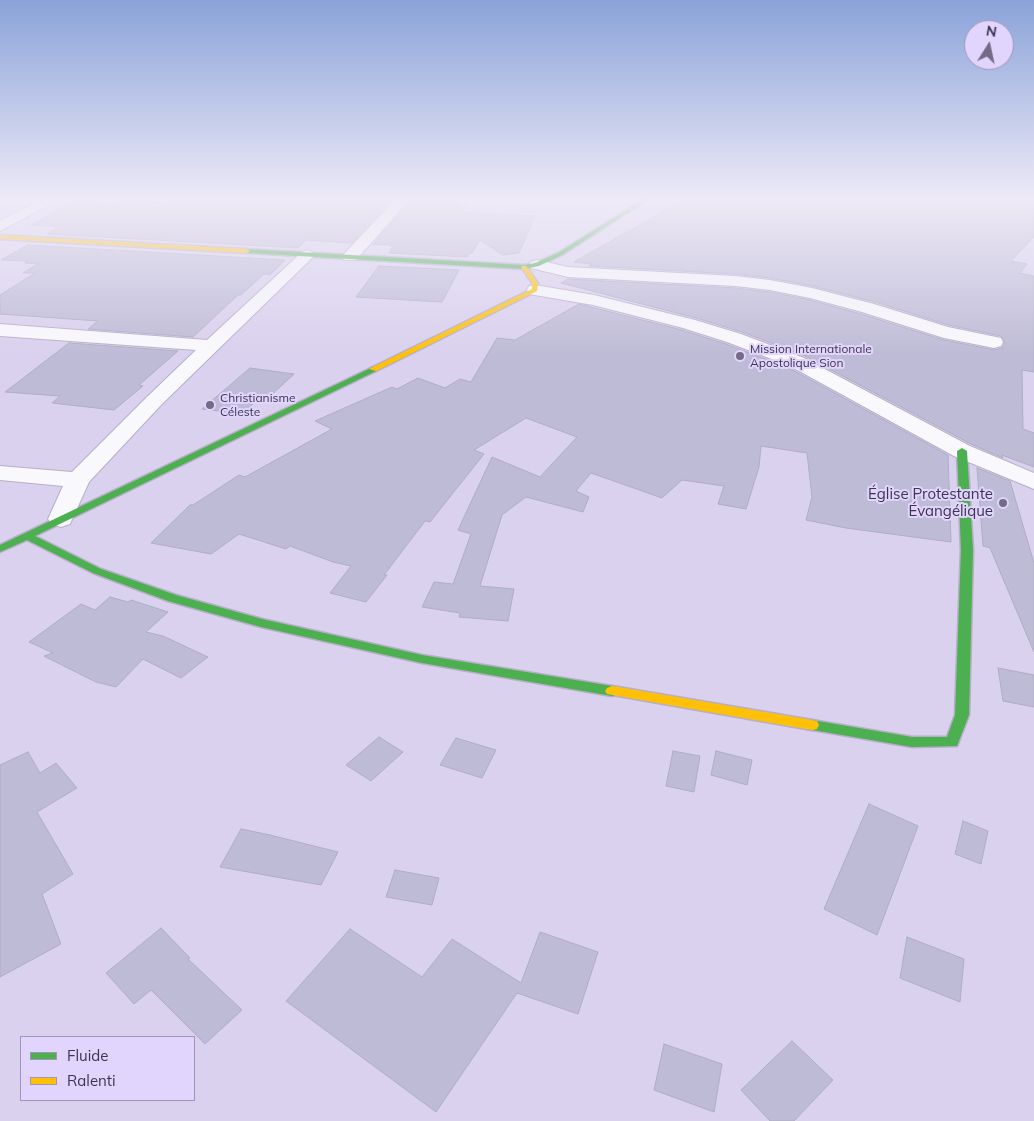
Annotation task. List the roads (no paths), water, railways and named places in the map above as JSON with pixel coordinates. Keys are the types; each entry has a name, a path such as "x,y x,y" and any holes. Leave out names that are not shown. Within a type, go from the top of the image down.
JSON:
{"street":[{"path":"222,250 530,266 568,272 735,281 770,285 812,293 868,308 944,332 994,342"},
{"path":"350,257 356,250"},
{"path":"530,266 566,250"},
{"path":"61,519 78,480 156,400 307,255"},
{"path":"530,266 535,290"},
{"path":"0,549 535,290 594,300 635,310 734,338 797,362 962,451 1034,482"},
{"path":"0,330 213,346"},
{"path":"26,536 97,571 172,598 271,625 441,662 912,742 952,742 962,716 967,550 962,451"},
{"path":"0,473 78,480"}],"place":[{"name":"Mission Internationale Apostolique Sion","path":"740,356"},
{"name":"Christianisme Céleste","path":"210,405"},
{"name":"Église Protestante Évangélique","path":"1003,503"}]}
